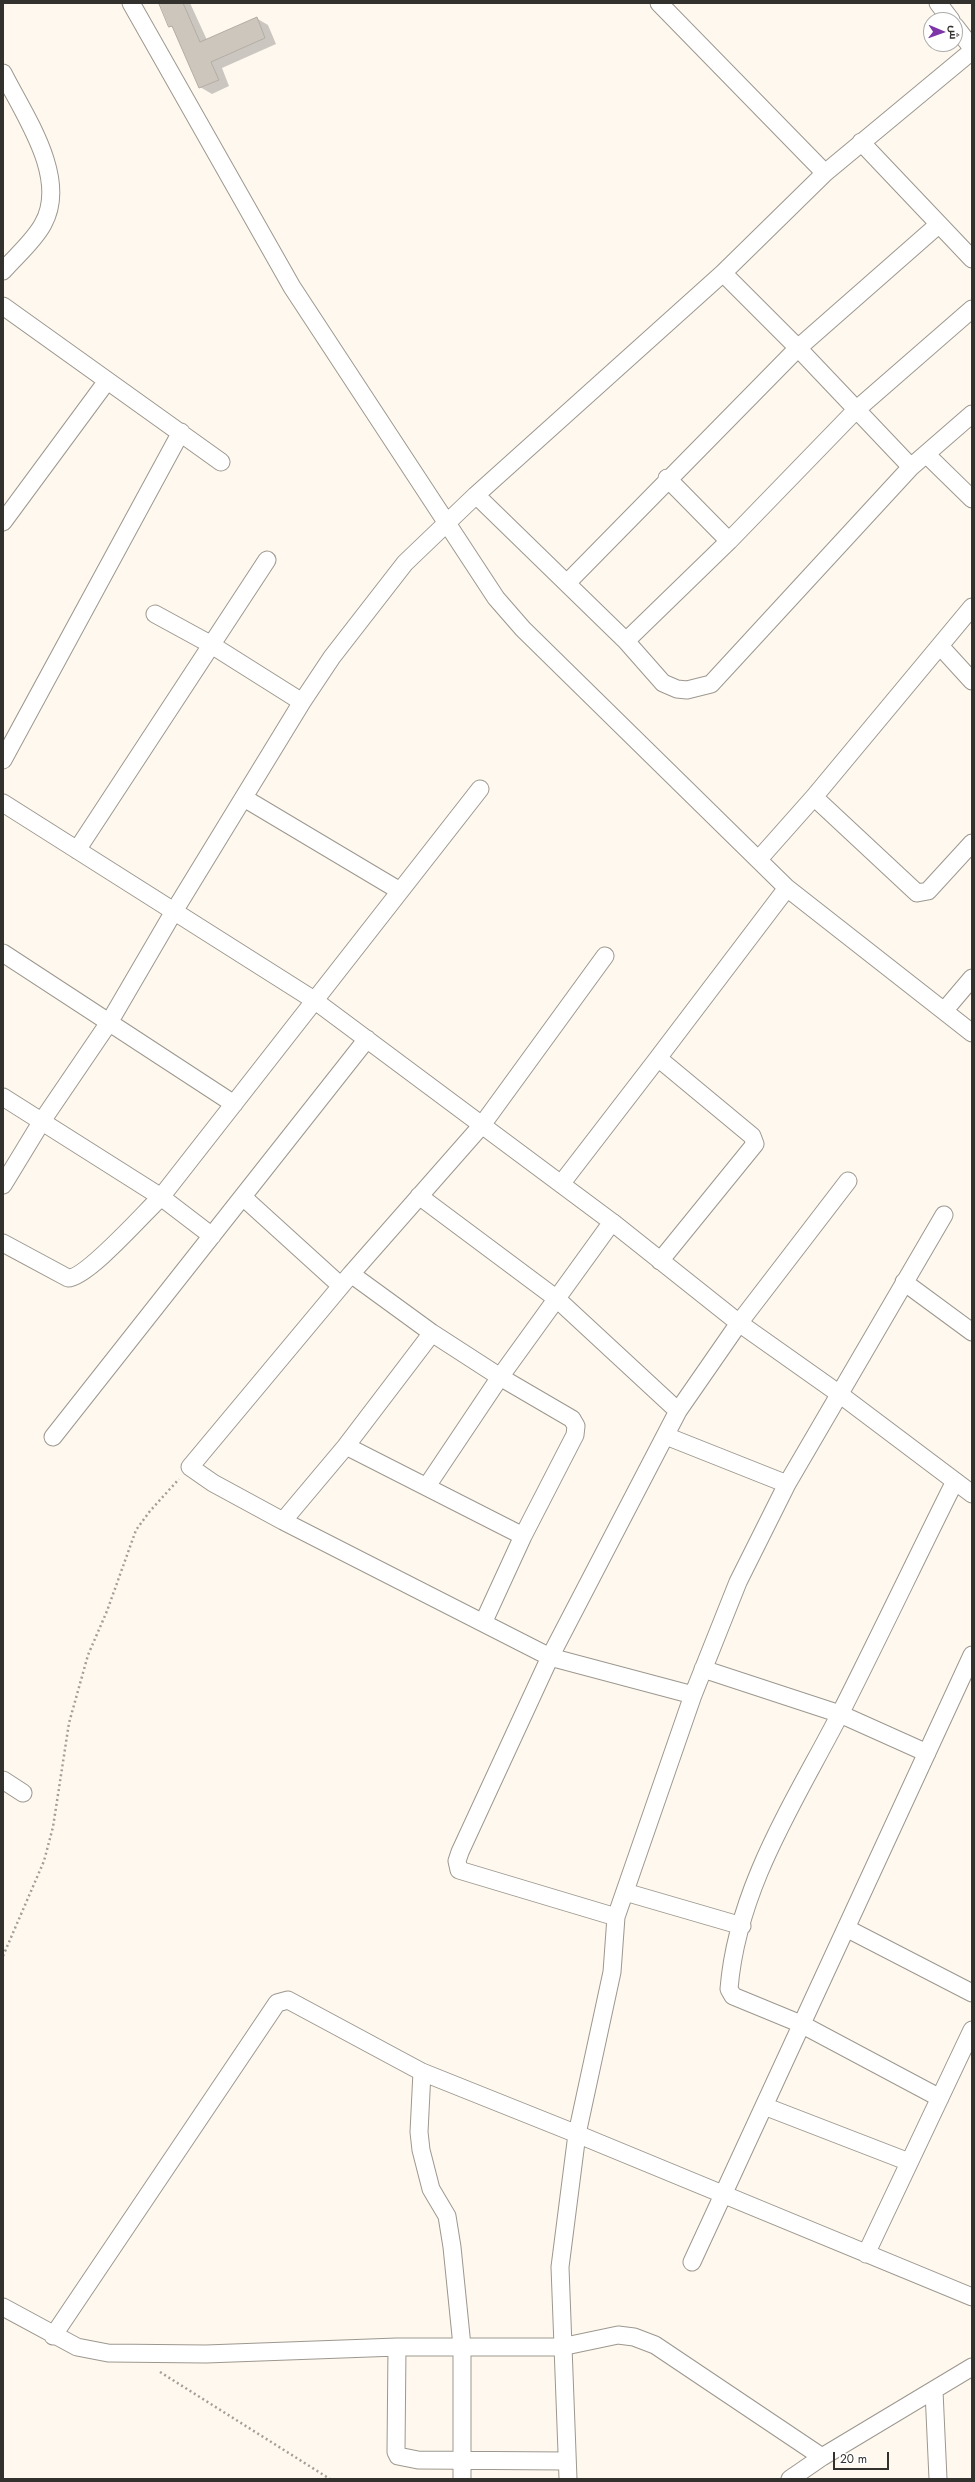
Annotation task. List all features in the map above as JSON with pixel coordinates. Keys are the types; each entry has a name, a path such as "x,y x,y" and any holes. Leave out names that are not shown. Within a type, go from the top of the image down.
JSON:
{"street":[{"path":"131,3 292,287 496,598 523,629 787,888 972,1033"},
{"path":"659,3 825,173"},
{"path":"938,3 945,12"},
{"path":"3,1185 42,1122 110,1021 173,913 302,702 332,657 405,563 476,495 723,273 825,173 972,50 963,37"},
{"path":"3,73 45,160 52,190 51,205 42,226 3,271"},
{"path":"861,142 938,225 972,259"},
{"path":"567,583 667,478 798,348 938,225"},
{"path":"723,273 798,348 911,467"},
{"path":"3,306 221,462"},
{"path":"626,641 729,541 856,410 972,309"},
{"path":"3,522 106,381"},
{"path":"476,495 626,641 663,683 677,689 687,690 712,684 911,467 972,414"},
{"path":"3,760 181,432"},
{"path":"926,454 972,499"},
{"path":"667,478 729,541"},
{"path":"77,850 210,644 267,560"},
{"path":"759,859 814,797 972,608"},
{"path":"155,614 210,644 302,702"},
{"path":"940,646 972,681"},
{"path":"3,1243 63,1277 75,1278 101,1256 161,1197 480,789"},
{"path":"814,797 919,893 928,891 972,843"},
{"path":"244,798 400,891"},
{"path":"3,803 173,913 314,1000 612,1222 739,1323 838,1393 972,1494"},
{"path":"561,1184 787,888"},
{"path":"3,953 110,1021 234,1104"},
{"path":"606,956 482,1125 346,1280 190,1467 213,1483 283,1521 484,1621 550,1657 693,1694"},
{"path":"944,1011 972,978"},
{"path":"53,1437 368,1039"},
{"path":"658,1058 752,1136 755,1144 660,1261"},
{"path":"3,1097 161,1197 212,1236"},
{"path":"616,1917 459,1870 458,1865 460,1852 550,1657 678,1411 739,1323 848,1181"},
{"path":"419,1196 557,1298 678,1411"},
{"path":"243,1197 346,1280 500,1377 572,1419 576,1426 575,1435 523,1536 484,1621"},
{"path":"568,2479 561,2347 560,2267 577,2134 612,1972 616,1917 693,1694 738,1582 787,1484 838,1393 944,1216"},
{"path":"427,1486 500,1377 612,1222"},
{"path":"904,1282 972,1332"},
{"path":"283,1521 346,1446 432,1333"},
{"path":"666,1436 787,1484"},
{"path":"346,1446 523,1536"},
{"path":"940,2098 801,2024 733,1996 729,1989 742,1926 771,1842 840,1714 955,1481"},
{"path":"692,2262 927,1753 968,1677 972,1655"},
{"path":"703,1669 840,1714 927,1753"},
{"path":"3,1780 23,1793"},
{"path":"625,1892 742,1926"},
{"path":"846,1928 972,1993"},
{"path":"54,2336 276,2003 288,2000 422,2072 577,2134 972,2298"},
{"path":"866,2254 972,2030"},
{"path":"422,2072 419,2132 421,2150 431,2190 447,2216 452,2247 462,2346 462,2479"},
{"path":"764,2106 909,2162"},
{"path":"3,2307 54,2336 77,2347 108,2353 146,2354 290,2352 396,2347 462,2346 561,2347 618,2335 634,2337 655,2345 822,2456"},
{"path":"396,2347 396,2452 403,2458 566,2461"},
{"path":"792,2479 822,2456 934,2391 972,2367"},
{"path":"934,2391 938,2479"}],"path":[{"path":"3,1956 44,1861 53,1827 69,1723 77,1690 136,1530 150,1510 190,1467"},
{"path":"146,2354 162,2375 330,2479"}],"building":[{"path":"159,3 183,3 200,42 257,17 265,38 211,62 219,80 199,88 172,26 169,27"}]}
